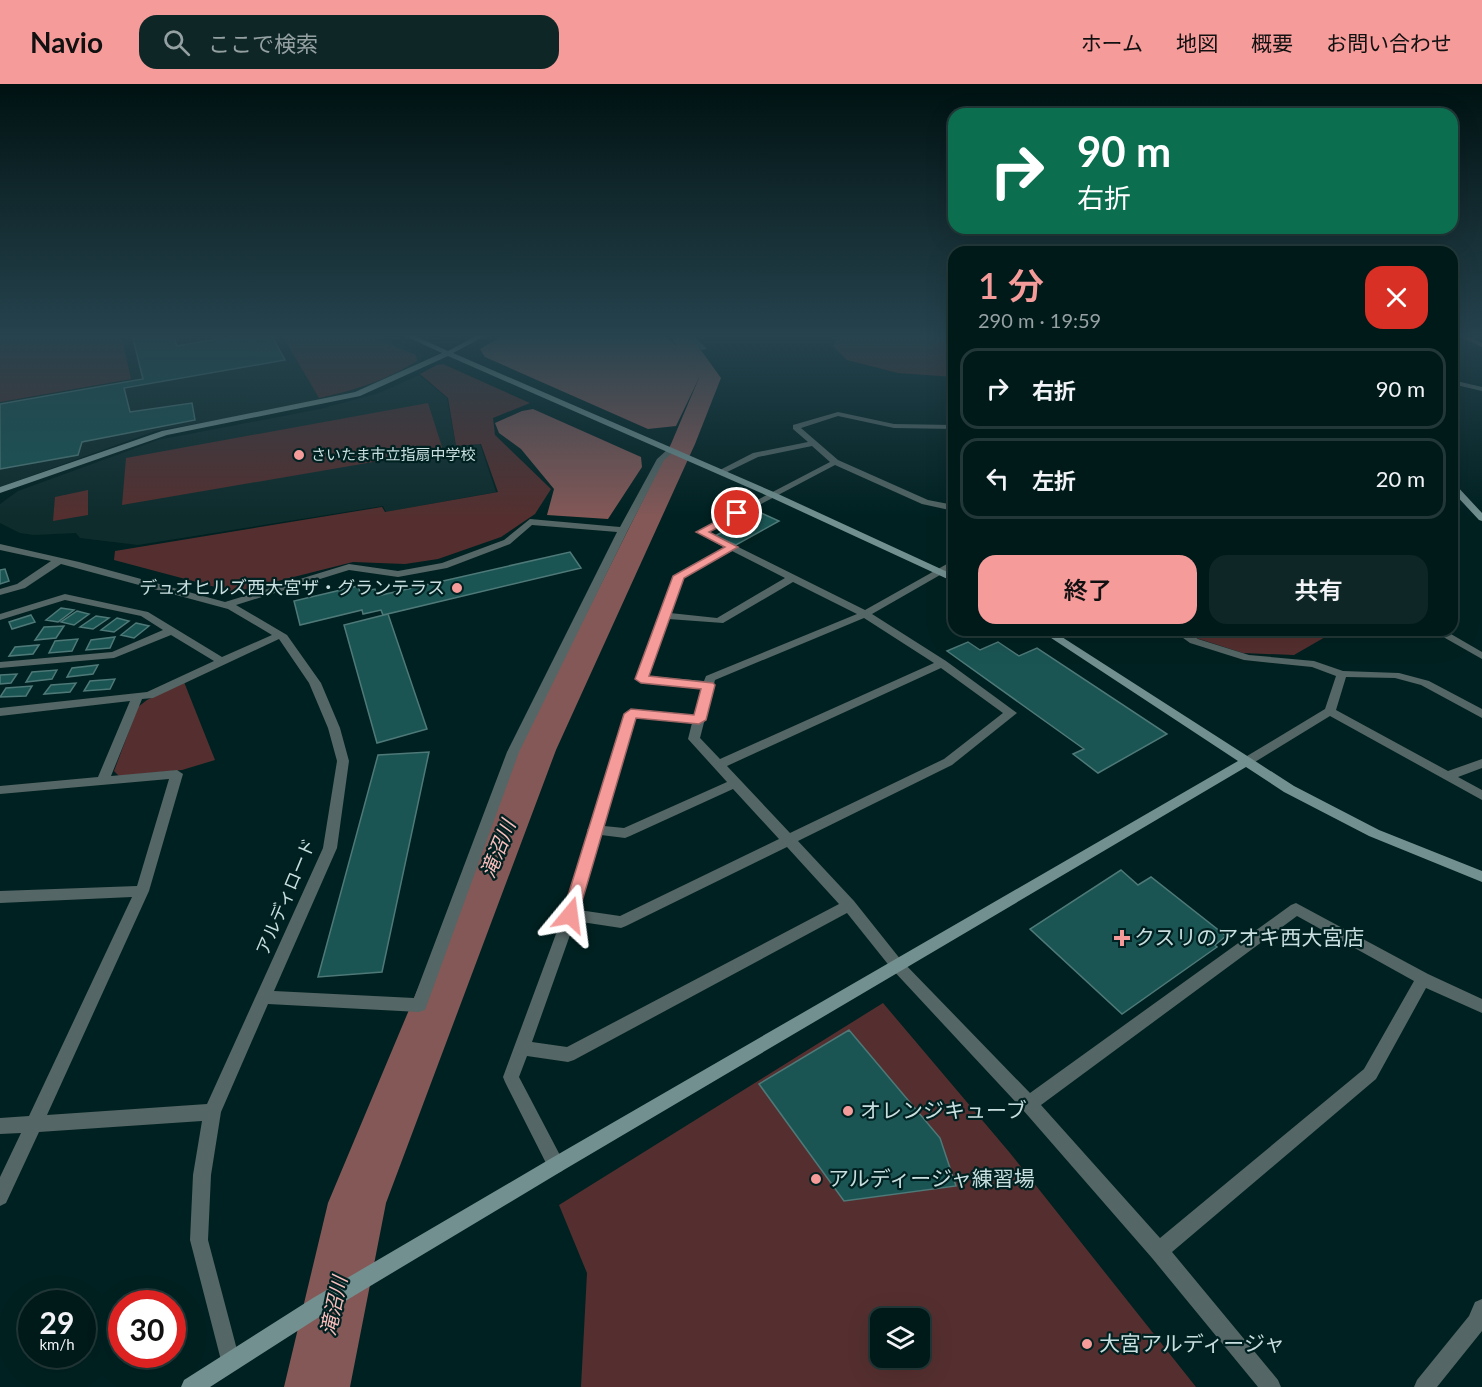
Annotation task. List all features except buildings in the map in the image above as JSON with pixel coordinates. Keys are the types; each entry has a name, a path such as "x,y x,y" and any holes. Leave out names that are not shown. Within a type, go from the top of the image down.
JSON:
{"street":[{"path":"0,490 165,433 349,396"},
{"path":"545,396 773,495 948,576"},
{"path":"948,428 894,426 838,414 796,427 835,462 925,502 948,507"},
{"path":"720,472 756,455 815,443"},
{"path":"262,997 419,1005 513,752 661,459 672,451"},
{"path":"570,915 621,922 948,762 1011,712 942,663 865,614 701,532 835,462"},
{"path":"1458,493 1482,518"},
{"path":"225,605 350,567 398,574 444,566 507,542 530,522 623,531"},
{"name":"アルディロード","path":"0,547 60,560 225,605 280,635 315,683 334,729 343,761 330,848 212,1112 202,1175 199,1240 231,1361"},
{"path":"708,685 641,679 679,576 733,547"},
{"path":"0,592 21,586 60,560"},
{"path":"948,567 865,614 710,678 694,739 849,905 896,964 1029,1104 1159,1251 1271,1387"},
{"path":"664,616 719,621 794,577"},
{"path":"0,617 65,597 144,614 221,661"},
{"path":"0,665 114,655 173,630"},
{"path":"0,712 149,695 280,635"},
{"path":"1053,636 1289,789 1374,833 1482,877"},
{"path":"1186,636 1194,641 1248,658 1314,664 1342,674 1395,675 1425,683 1482,714"},
{"path":"1447,636 1482,656"},
{"path":"718,765 942,663"},
{"path":"191,1387 320,1305 556,1164 1330,711 1342,674"},
{"path":"103,780 137,698"},
{"path":"1330,711 1482,796"},
{"path":"556,1164 511,1077 570,915 631,714 699,720"},
{"path":"1448,776 1482,763"},
{"path":"0,790 177,774 142,891 0,1197"},
{"path":"594,830 625,833 735,783"},
{"path":"2,900 142,891"},
{"path":"522,1048 568,1055 849,905"},
{"path":"1029,1104 1296,909 1423,979 1482,1006"},
{"path":"1159,1251 1370,1074 1423,979"},
{"path":"0,1126 212,1112"},
{"path":"1424,1387 1476,1323 1482,1309"}],"shaded area":[{"path":"0,396 341,396 319,402 155,431 0,487"},
{"path":"0,396 35,396 0,402"},
{"name":"さいたま市立指扇中学校","path":"369,396 444,396 447,398 456,447 480,444 496,492 386,512 383,506 138,545 80,538 76,533 34,535 20,533 0,523 0,504 18,491 158,440 320,409"},
{"path":"445,396 514,396 530,403 493,418 495,435 551,489 535,514 501,537 438,559 405,564 353,562 234,592 114,560 115,551 382,507 385,512 498,492 481,444 456,446 448,398"},
{"path":"573,396 690,396 676,426 648,429"},
{"path":"428,403 443,450 122,505 126,458"},
{"path":"533,409 641,457 642,467 608,519 547,515 554,489 521,449 499,433 495,423 522,411"},
{"path":"88,490 88,515 53,521 55,497"},
{"path":"1193,636 1327,636 1294,655 1243,653"},
{"path":"184,682 215,760 182,770 119,776 114,771 138,707 147,700"},
{"name":"アルディージャ練習場","path":"883,1003 1010,1153 1196,1387 581,1387 587,1273 559,1205"}],"waterway":[{"name":"滝沼川","path":"317,1387 357,1203 537,750 683,444 703,396"}],"place":[{"name":"さいたま市立指扇中学校","path":"299,455"},
{"name":"デュオヒルズ西大宮ザ・グランテラス","path":"457,588"},
{"name":"クスリのアオキ西大宮店","path":"1122,938"},
{"name":"オレンジキューブ","path":"848,1111"},
{"name":"アルディージャ練習場","path":"816,1179"},
{"name":"大宮アルディージャ","path":"1087,1344"}],"route":[{"path":"570,915 625,725 631,714 699,720 708,685 641,679 679,576 733,547 701,532 737,513"}]}
